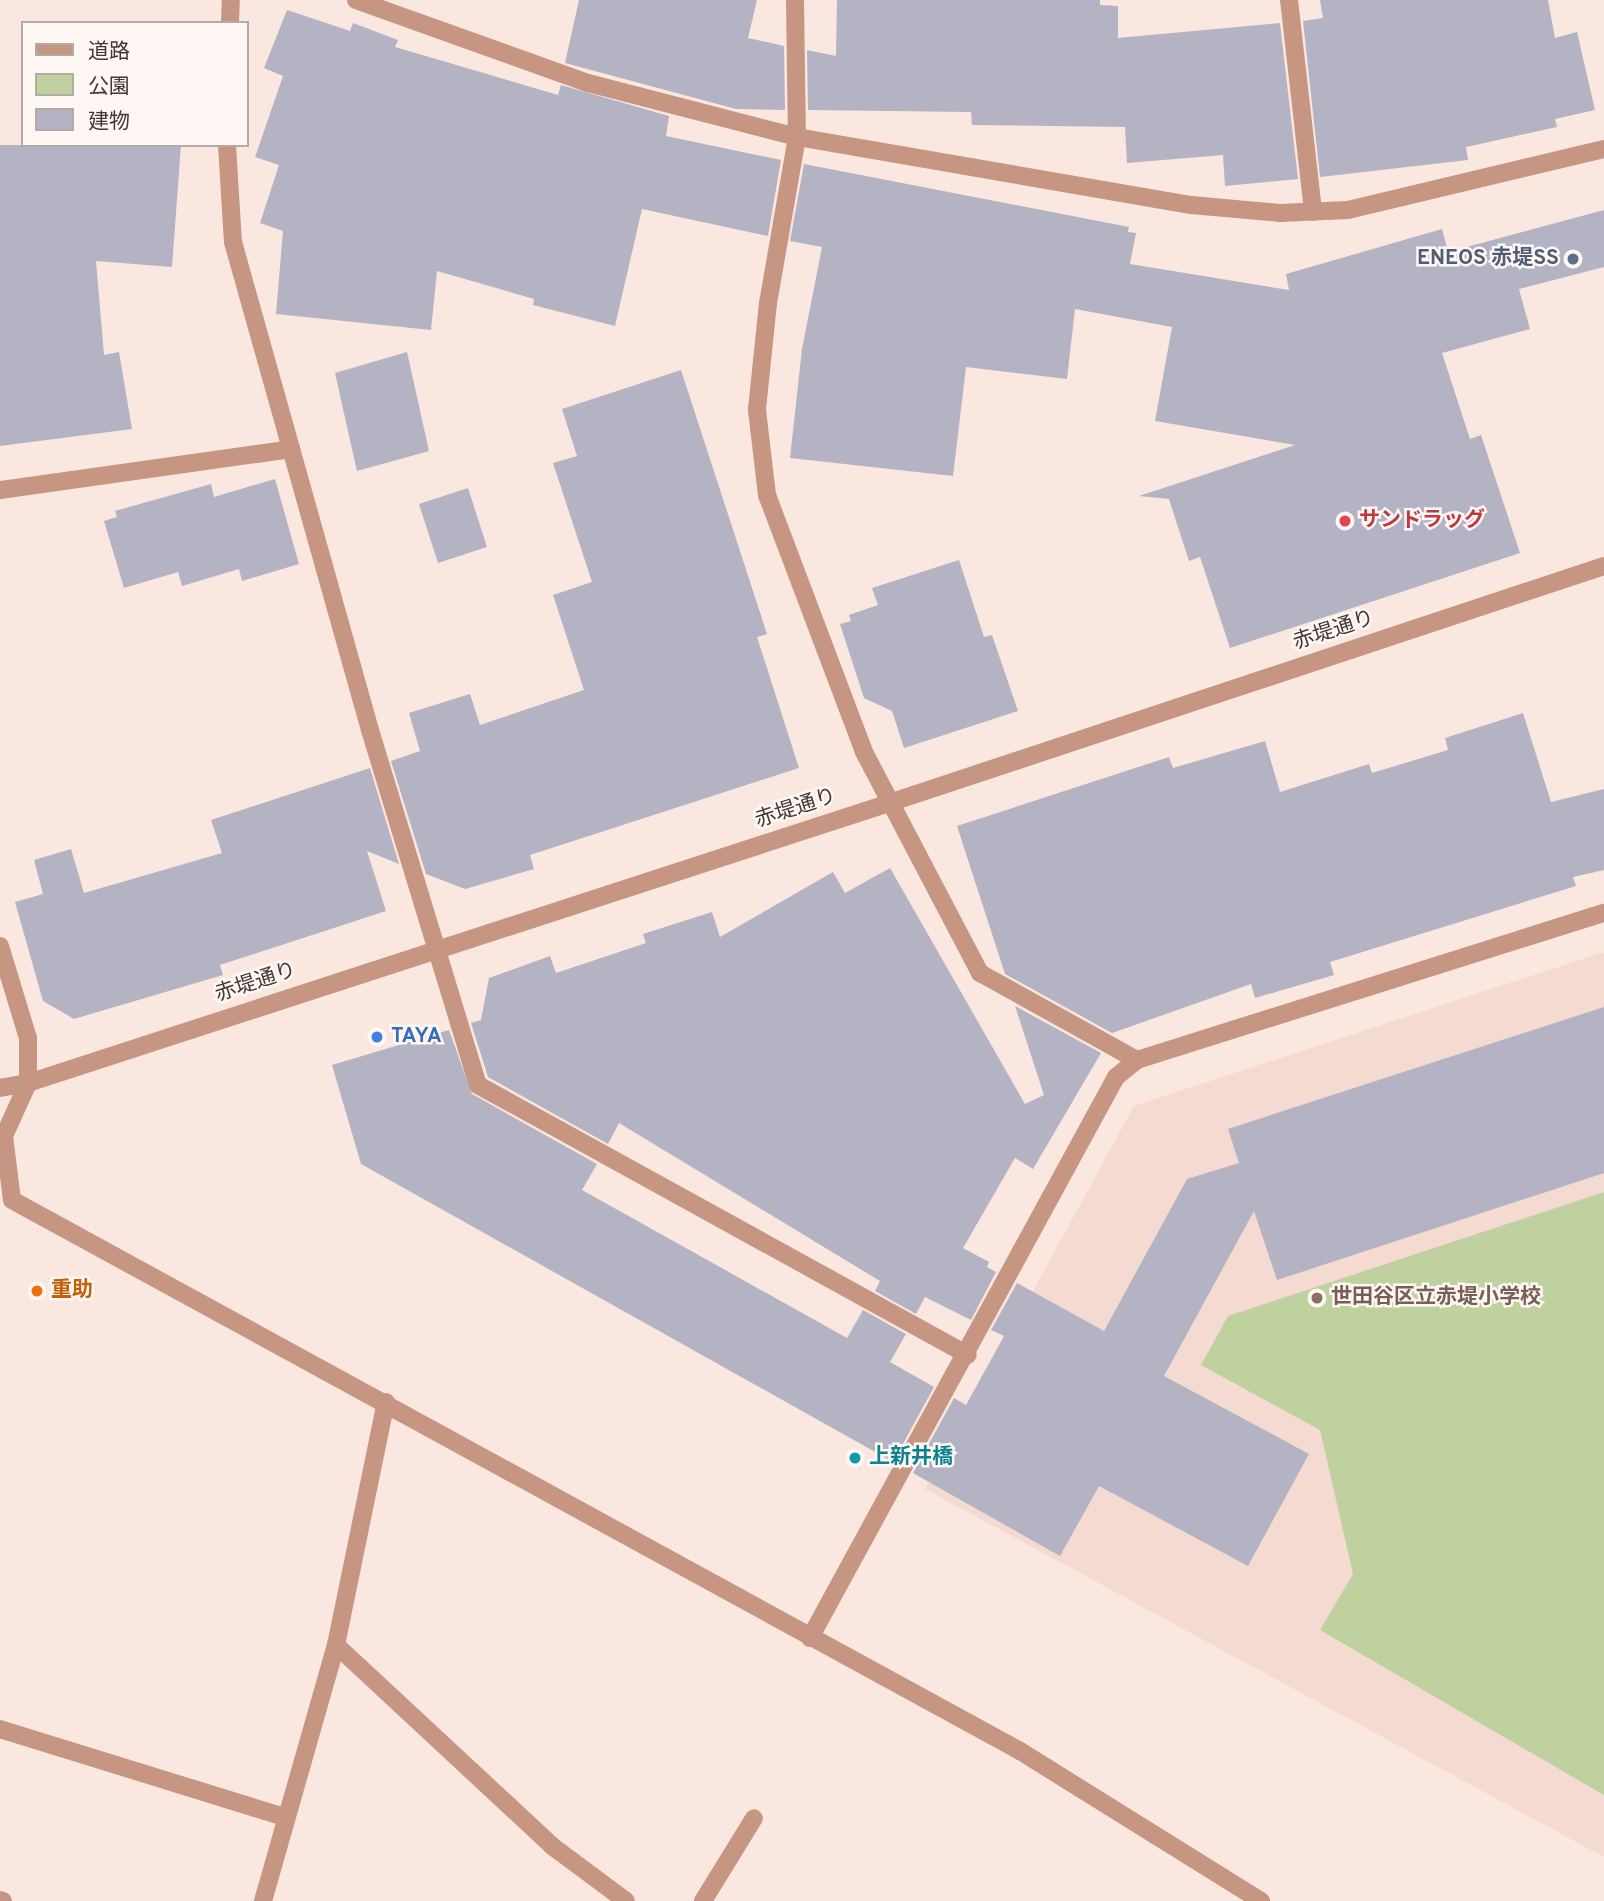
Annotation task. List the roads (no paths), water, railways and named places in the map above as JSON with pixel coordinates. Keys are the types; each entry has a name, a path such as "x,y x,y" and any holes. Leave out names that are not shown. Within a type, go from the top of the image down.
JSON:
{"street":[{"path":"230,0 230,21"},
{"path":"356,0 588,83 797,137 1191,205 1313,212 1348,210 1604,149"},
{"path":"795,0 797,137 768,303 757,410 767,495 864,751 980,973 1137,1060"},
{"path":"1289,0 1313,212"},
{"path":"227,147 233,242 434,947 478,1086 968,1355"},
{"path":"0,490 291,449"},
{"name":"赤堤通り","path":"0,1088 28,1083 434,947 889,803 1604,566"},
{"path":"810,1638 968,1355 1116,1077 1137,1060 1604,913"},
{"path":"0,946 28,1038 28,1083 4,1136 12,1200 386,1402 810,1638 1020,1751 1261,1901"},
{"path":"263,1901 336,1644 386,1402"},
{"path":"336,1644 552,1846 626,1901"},
{"path":"0,1729 285,1817"},
{"path":"703,1901 754,1818"}],"place":[{"name":"ENEOS 赤堤SS","path":"1573,259"},
{"name":"サンドラッグ","path":"1345,521"},
{"name":"TAYA","path":"377,1037"},
{"name":"重助","path":"37,1291"},
{"name":"世田谷区立赤堤小学校","path":"1317,1298"},
{"name":"上新井橋","path":"855,1458"}]}
